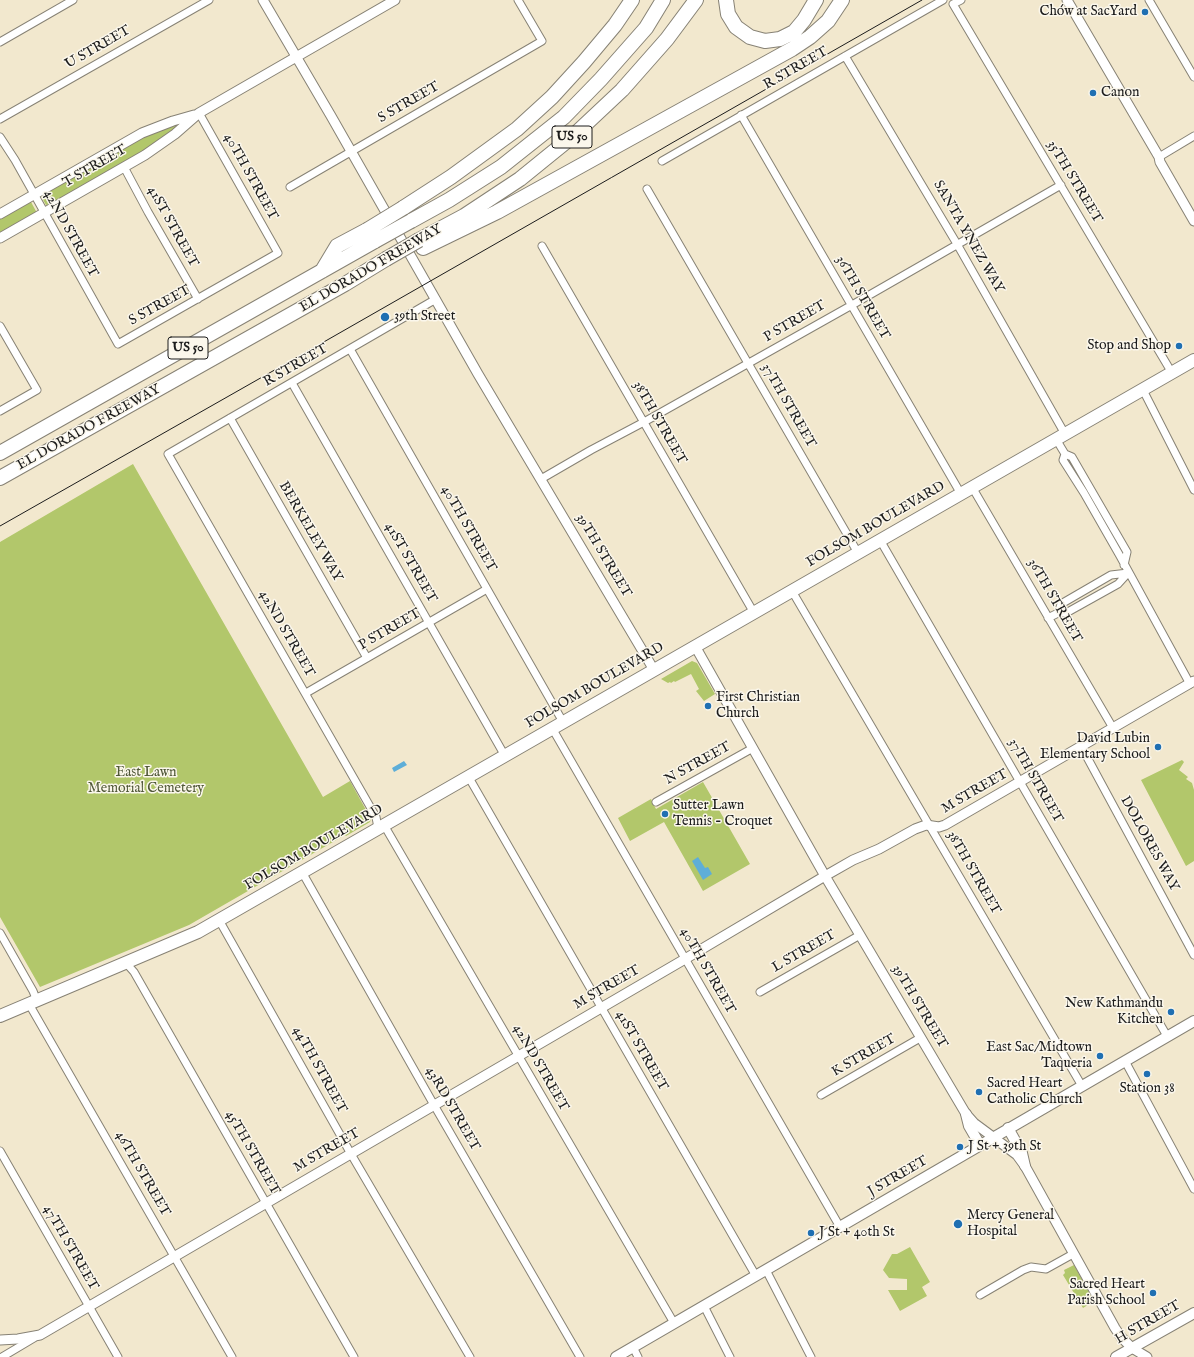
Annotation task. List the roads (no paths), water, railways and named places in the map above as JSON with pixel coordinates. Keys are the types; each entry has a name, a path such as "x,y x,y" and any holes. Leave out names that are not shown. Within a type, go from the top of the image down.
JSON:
{"highway":[{"path":"321,272 337,246 367,230 451,177 517,129 552,97 584,62 615,25 632,0"},
{"name":"EL DORADO FREEWAY","path":"0,453 449,200 501,167 564,117 601,79 646,28 663,0"},
{"name":"EL DORADO FREEWAY","path":"0,478 345,284 421,244 514,183 573,136 622,90 667,40 696,0"},
{"path":"726,0 728,14 736,27 750,37 765,41 780,40 794,32 804,20 816,0"},
{"path":"421,244 497,212 792,49 810,37 828,21 842,0"}],"main road":[{"name":"FOLSOM BOULEVARD","path":"0,1016 183,939 219,920 1194,360"},
{"name":"J STREET","path":"616,1357 1194,1020"},
{"path":"966,1114 969,1126 980,1145"},
{"path":"1008,1128 1022,1153 1025,1166"},
{"name":"H STREET","path":"1116,1357 1194,1312"}],"street":[{"path":"0,42 73,0"},
{"name":"U STREET","path":"0,119 209,0"},
{"name":"39TH STREET","path":"263,0 478,374 654,670"},
{"name":"T STREET","path":"0,238 124,167 165,141 199,113 395,0"},
{"name":"S STREET","path":"290,187 542,41 518,0"},
{"name":"R STREET","path":"662,161 943,0"},
{"name":"35TH STREET","path":"960,0 953,4 1172,373"},
{"path":"1067,0 1159,157 1160,162 1194,221"},
{"path":"1149,0 1194,77"},
{"name":"SANTA YNEZ WAY","path":"845,56 957,244 1060,437 1065,454 1063,460 1084,493 1128,573 1192,682"},
{"name":"T STREET","path":"0,214 142,133 199,113"},
{"name":"40TH STREET","path":"199,113 278,253"},
{"name":"36TH STREET","path":"742,115 961,494"},
{"path":"1159,157 1194,136"},
{"name":"42ND STREET","path":"0,137 15,160 68,258 118,344"},
{"name":"41ST STREET","path":"124,167 198,299"},
{"name":"P STREET","path":"541,479 748,364 1060,185"},
{"name":"37TH STREET","path":"647,189 858,552"},
{"name":"38TH STREET","path":"542,246 754,612"},
{"name":"S STREET","path":"118,344 278,253"},
{"name":"R STREET","path":"168,454 436,299"},
{"path":"0,326 37,390 0,411"},
{"name":"40TH STREET","path":"350,349 563,722"},
{"name":"41ST STREET","path":"292,383 505,756"},
{"path":"1143,390 1194,490"},
{"name":"BERKELEY WAY","path":"230,418 367,658"},
{"name":"42ND STREET","path":"168,454 381,826 518,1056 674,1323"},
{"name":"SANTA YNEZ WAY","path":"1065,454 1072,456 1128,552 1124,565"},
{"name":"36TH STREET","path":"972,487 1113,728"},
{"path":"1084,493 1091,488"},
{"name":"37TH STREET","path":"880,540 1167,1036"},
{"path":"1048,618 1058,613 1066,613 1118,584 1128,573"},
{"path":"1058,613 1061,604 1111,575 1128,573"},
{"name":"P STREET","path":"306,693 487,589"},
{"name":"38TH STREET","path":"792,591 1082,1086"},
{"name":"39TH STREET","path":"696,646 825,876 966,1114 974,1123 1016,1156 1025,1166 1052,1212 1073,1254 1115,1328 1121,1337 1132,1348 1147,1357"},
{"name":"M STREET","path":"2,1357 853,860 879,849 915,829 945,825 1192,682"},
{"name":"40TH STREET","path":"552,728 840,1227"},
{"name":"DOLORES WAY","path":"1081,746 1194,955"},
{"name":"N STREET","path":"656,802 753,748"},
{"name":"41ST STREET","path":"468,776 756,1276"},
{"name":"43RD STREET","path":"302,872 434,1105 580,1357"},
{"name":"44TH STREET","path":"219,920 351,1154 470,1357"},
{"name":"46TH STREET","path":"0,933 33,991 33,1002 174,1256 232,1357"},
{"name":"L STREET","path":"760,992 860,935"},
{"name":"45TH STREET","path":"126,963 134,972 265,1204 354,1357"},
{"name":"K STREET","path":"821,1095 920,1038"},
{"path":"1125,1061 1194,1189"},
{"name":"47TH STREET","path":"0,1151 118,1357"},
{"path":"980,1295 1023,1270 1030,1267 1046,1269 1073,1254"},
{"path":"766,1270 811,1357"},
{"path":"704,1306 730,1357"},
{"name":"M STREET","path":"0,1340 18,1339 40,1335"},
{"path":"633,1347 638,1357"}],"water":[{"path":"404,761 407,765 394,772 392,768"},
{"path":"698,857 705,868 708,867 712,874 703,880 692,861"}],"tram line":[{"path":"0,526 922,0"}],"place":[{"name":"Chów at SacYard","path":"1145,12"},
{"name":"Canon","path":"1093,93"},
{"name":"39th Street","path":"385,317"},
{"name":"Stop and Shop","path":"1179,346"},
{"name":"First Christian Church","path":"708,706"},
{"name":"David Lubin Elementary School","path":"1158,747"},
{"name":"Sutter Lawn Tennis - Croquet","path":"665,814"},
{"name":"New Kathmandu Kitchen","path":"1171,1012"},
{"name":"East Sac/Midtown Taqueria","path":"1100,1056"},
{"name":"Station 38","path":"1147,1074"},
{"name":"Sacred Heart Catholic Church","path":"979,1092"},
{"name":"J St + 39th St","path":"960,1147"},
{"name":"Mercy General Hospital","path":"958,1224"},
{"name":"J St + 40th St","path":"811,1233"},
{"name":"Sacred Heart Parish School","path":"1153,1293"}],"park label":[{"name":"East Lawn Memorial Cemetery","path":"146,782"}]}
